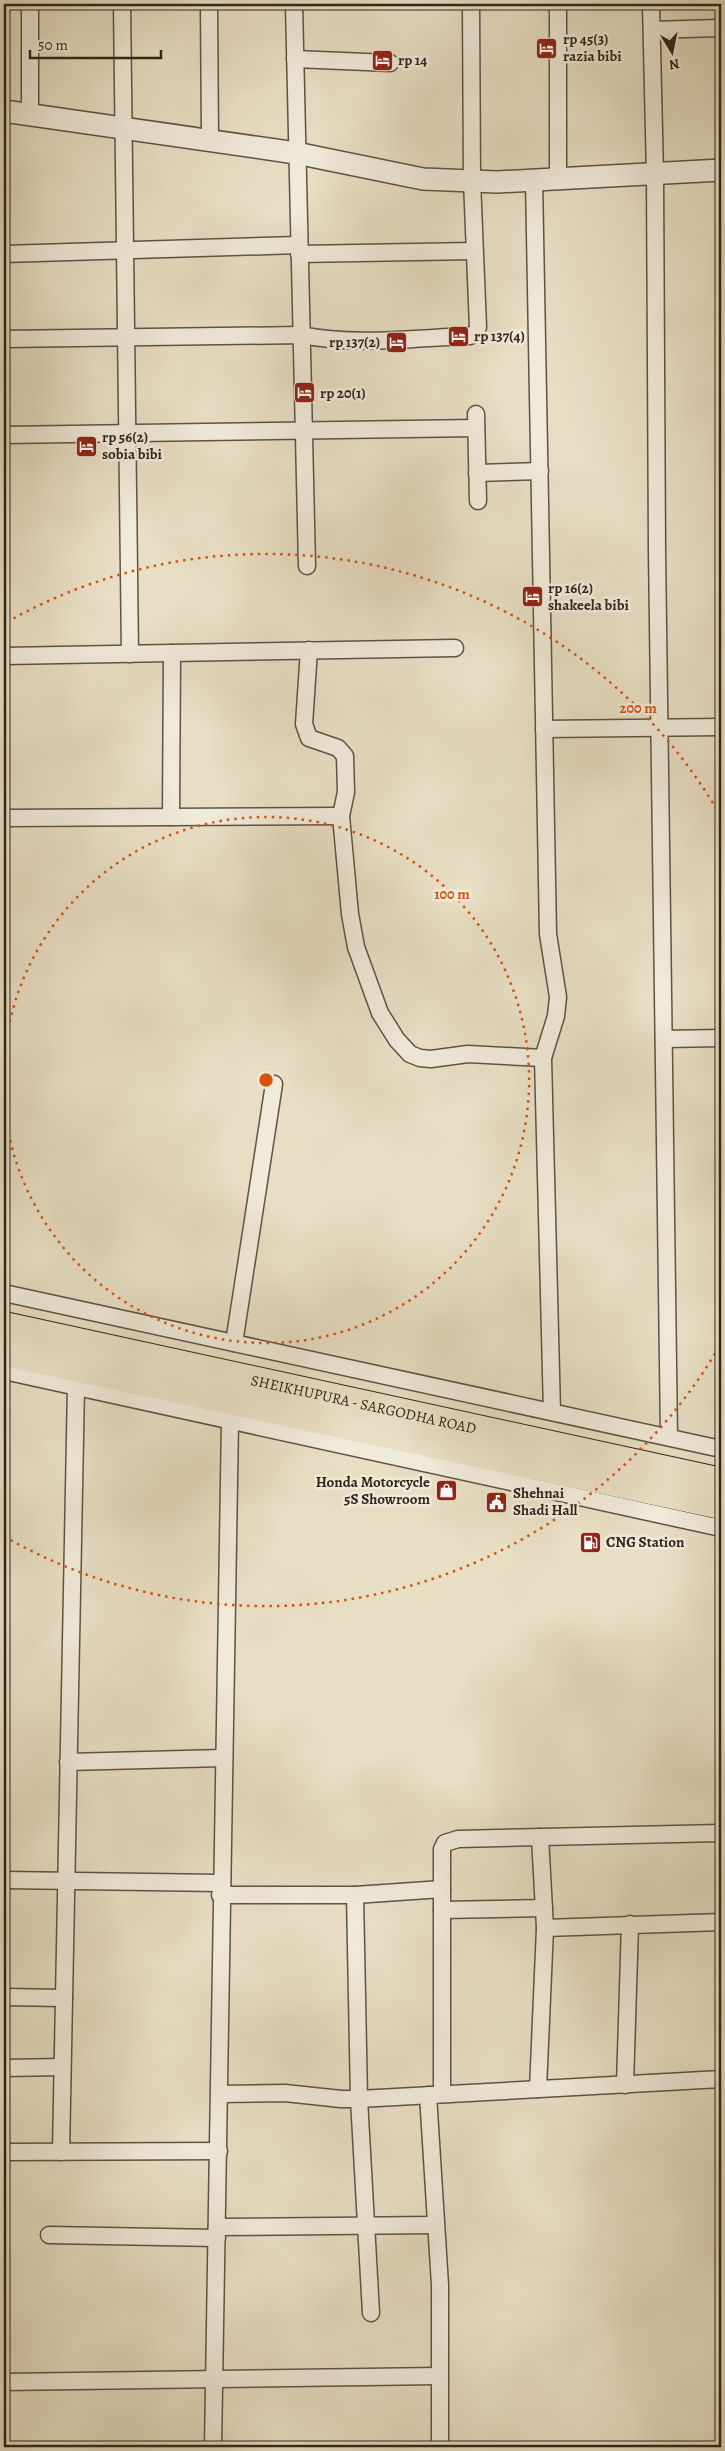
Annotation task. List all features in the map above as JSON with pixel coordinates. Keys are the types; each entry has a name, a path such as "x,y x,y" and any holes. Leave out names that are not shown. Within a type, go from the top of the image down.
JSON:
{"highway":[{"name":"SHEIKHUPURA - SARGODHA ROAD","path":"4,1326 721,1482"},
{"name":"SHEIKHUPURA - SARGODHA ROAD","path":"4,1352 721,1505"}],"street":[{"path":"30,4 30,114"},
{"path":"122,4 125,250 124,337 130,654"},
{"path":"209,4 210,140"},
{"path":"294,4 307,566"},
{"path":"4,339 301,335 338,341 473,335 478,329 472,181 471,4"},
{"path":"558,4 558,179"},
{"path":"651,4 655,175 669,1437"},
{"path":"652,30 719,28"},
{"path":"295,59 390,63"},
{"path":"4,111 296,153 423,179 472,181 534,180 721,170"},
{"path":"534,180 548,934 558,997 556,1016 542,1058 552,1412"},
{"path":"4,254 125,250 474,251"},
{"path":"4,435 304,432 476,421 478,501"},
{"path":"477,473 540,471"},
{"path":"4,656 455,648"},
{"path":"309,650 304,724 309,738 318,743 338,748 345,756 346,792 341,816 356,947 380,1013 396,1040 410,1054 420,1058 431,1059 468,1054 542,1058"},
{"path":"171,817 172,653"},
{"path":"544,729 721,727"},
{"path":"4,818 341,816"},
{"path":"664,1039 721,1038"},
{"path":"234,1343 274,1084"},
{"path":"4,1293 721,1449"},
{"path":"4,1371 721,1528"},
{"path":"61,2152 76,1387"},
{"path":"213,2447 220,2094 220,1889 230,1420"},
{"path":"68,1762 223,1758"},
{"path":"440,2447 440,2285 435,2225 435,2095 442,1910 442,1849 445,1843 458,1839 721,1833"},
{"path":"538,2089 545,1928 540,1837"},
{"path":"4,1880 66,1880 355,1895 442,1889"},
{"path":"355,1895 358,2099 364,2227 371,2313"},
{"path":"442,1910 544,1908"},
{"path":"545,1928 721,1922"},
{"path":"625,2085 630,1924"},
{"path":"4,1998 64,1998"},
{"path":"4,2068 62,2067"},
{"path":"220,2094 285,2093 358,2099 721,2079"},
{"path":"4,2152 219,2151"},
{"path":"48,2235 217,2233 435,2225"},
{"path":"4,2382 215,2381 439,2376"}],"place":[{"name":"rp 45(3) razia bibi","path":"547,48"},
{"name":"rp 14","path":"382,60"},
{"name":"rp 137(4)","path":"458,336"},
{"name":"rp 137(2)","path":"396,342"},
{"name":"rp 20(1)","path":"304,393"},
{"name":"rp 56(2) sobia bibi","path":"86,446"},
{"name":"rp 16(2) shakeela bibi","path":"532,597"},
{"name":"Honda Motorcycle 5S Showroom","path":"446,1491"},
{"name":"Shehnai Shadi Hall","path":"497,1502"},
{"name":"CNG Station","path":"590,1542"}]}
